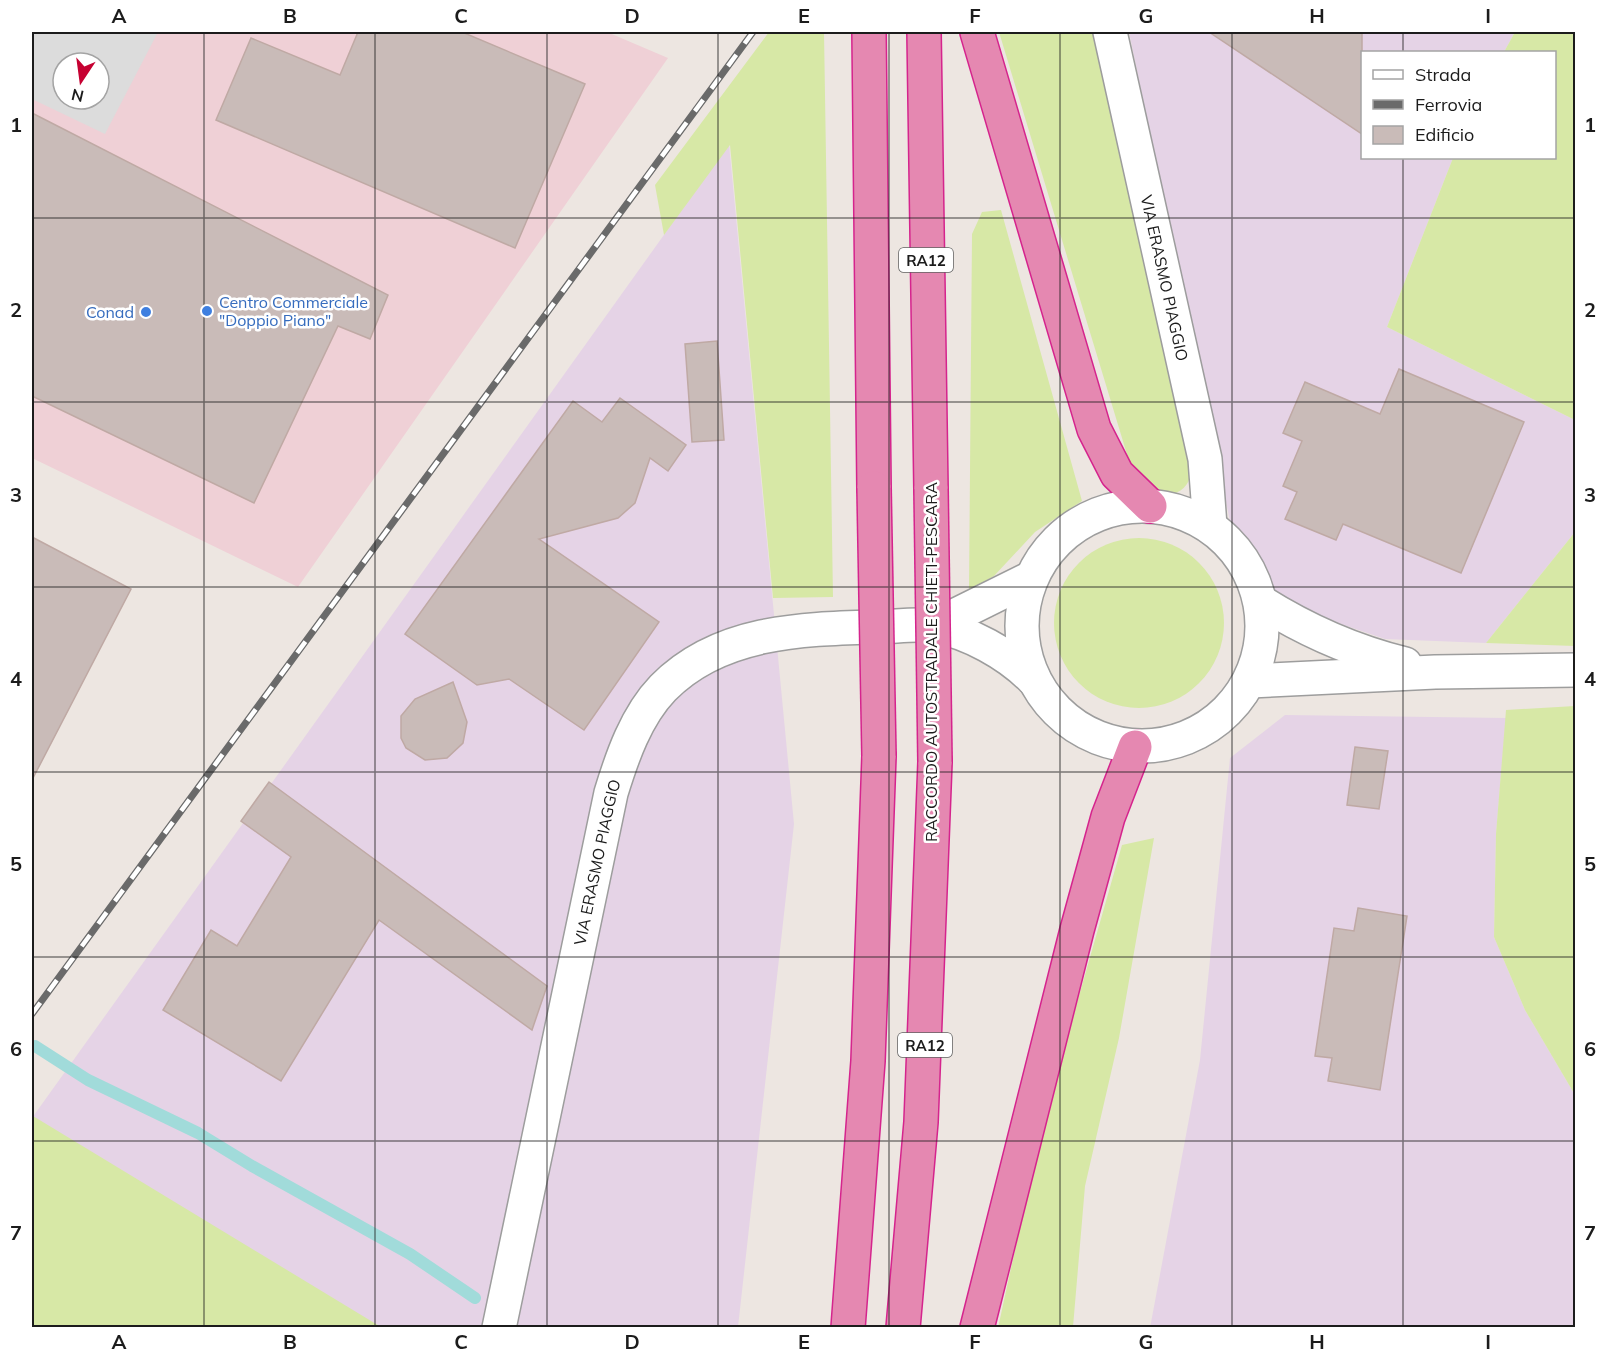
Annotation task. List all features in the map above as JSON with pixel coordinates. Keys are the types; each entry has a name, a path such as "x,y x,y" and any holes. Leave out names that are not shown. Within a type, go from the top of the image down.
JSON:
{"highway":[{"path":"848,1328 868,1061 879,756 873,488 869,32"},
{"name":"RACCORDO AUTOSTRADALE CHIETI-PESCARA","path":"903,1328 921,1122 935,762 924,32"},
{"path":"976,32 1094,429 1117,474 1150,506"},
{"path":"977,1328 1077,930 1108,817 1135,747"}],"street":[{"name":"VIA ERASMO PIAGGIO","path":"1110,32 1205,459 1210,526"},
{"path":"1150,506 1182,512 1210,526 1243,559 1261,602 1263,628 1260,655 1250,681 1236,703 1218,721 1195,735 1166,745 1135,747 1109,742 1086,733 1064,719 1033,679 1024,654 1021,628 1023,603 1031,578 1043,557 1059,538 1079,523 1102,513 1126,507 1150,506"},
{"name":"VIA ERASMO PIAGGIO","path":"934,626 1031,578"},
{"path":"1261,602 1300,627 1343,646 1436,672"},
{"name":"VIA ERASMO PIAGGIO","path":"500,1328 611,793 622,756 639,723 663,689 688,667 713,653 752,638 787,631 934,626 992,647 1018,665 1033,679"},
{"path":"1250,681 1436,672 1575,670"}],"shaded area":[{"path":"32,32 607,32 668,58 298,587 32,458"},
{"path":"32,32 158,32 105,134 57,111 111,111 111,51 51,51 51,108 32,99"},
{"path":"1129,32 1515,32 1505,51 1361,51 1361,159 1453,159 1387,327 1575,420 1575,532 1486,643 1385,639 1338,623 1276,595 1232,531"},
{"path":"729,144 794,824 738,1327 32,1328 32,1118"},
{"path":"1285,715 1506,718 1496,834 1494,937 1525,1010 1575,1095 1575,1327 1150,1328 1200,1060 1230,758"}],"green space":[{"path":"769,32 824,32 833,597 773,598 730,145 664,235 655,185"},
{"path":"999,32 1104,32 1190,460 1190,477 1183,489 1177,493 1163,495 1150,491 1144,486 1129,461"},
{"path":"1515,32 1575,32 1575,420 1387,327 1453,159 1556,159 1556,51 1505,51"},
{"path":"1001,210 1082,501 1035,532 994,576 969,590 972,234 982,212"},
{"path":"1575,532 1575,646 1486,643"},
{"path":"1139,538 1171,545 1186,552 1199,563 1210,576 1217,591 1224,623 1217,655 1210,670 1199,683 1186,694 1171,701 1139,708 1107,701 1092,694 1079,683 1068,670 1061,655 1054,623 1061,591 1068,576 1079,563 1092,552 1107,545"},
{"path":"1576,706 1575,1095 1525,1010 1494,937 1496,834 1506,710"},
{"path":"1154,838 1119,1038 1085,1186 1073,1327 998,1328 1042,1126 1122,845"},
{"path":"33,1116 381,1327 32,1327"}],"building":[{"path":"358,32 462,32 585,84 515,248 216,120 251,38 340,75"},
{"path":"1209,32 1362,32 1361,133"},
{"name":"Centro Commerciale \"Doppio Piano\"","path":"32,113 388,295 370,339 338,326 254,503 32,396"},
{"path":"717,341 724,440 692,442 685,344"},
{"path":"1399,369 1524,422 1461,573 1343,524 1336,540 1285,519 1297,492 1283,486 1302,441 1283,433 1305,382 1380,414"},
{"path":"620,398 686,445 668,471 650,458 635,503 618,518 539,539 659,622 584,730 509,679 477,685 405,634 573,401 602,422"},
{"path":"32,537 131,589 32,780"},
{"path":"453,682 467,722 463,743 447,758 425,760 406,748 401,738 401,716 415,699"},
{"path":"1355,747 1388,751 1379,809 1347,805"},
{"path":"269,782 547,986 532,1030 379,920 281,1081 163,1010 211,930 237,946 291,857 241,821"},
{"path":"1358,908 1407,916 1380,1090 1328,1081 1332,1058 1315,1056 1334,928 1354,931"}],"waterway":[{"path":"35,1046 88,1080 198,1133 252,1166 410,1254 475,1298"}],"railway":[{"path":"32,1014 753,32"}],"place":[{"name":"Centro Commerciale \"Doppio Piano\"","path":"207,311"},
{"name":"Conad","path":"146,312"}]}
